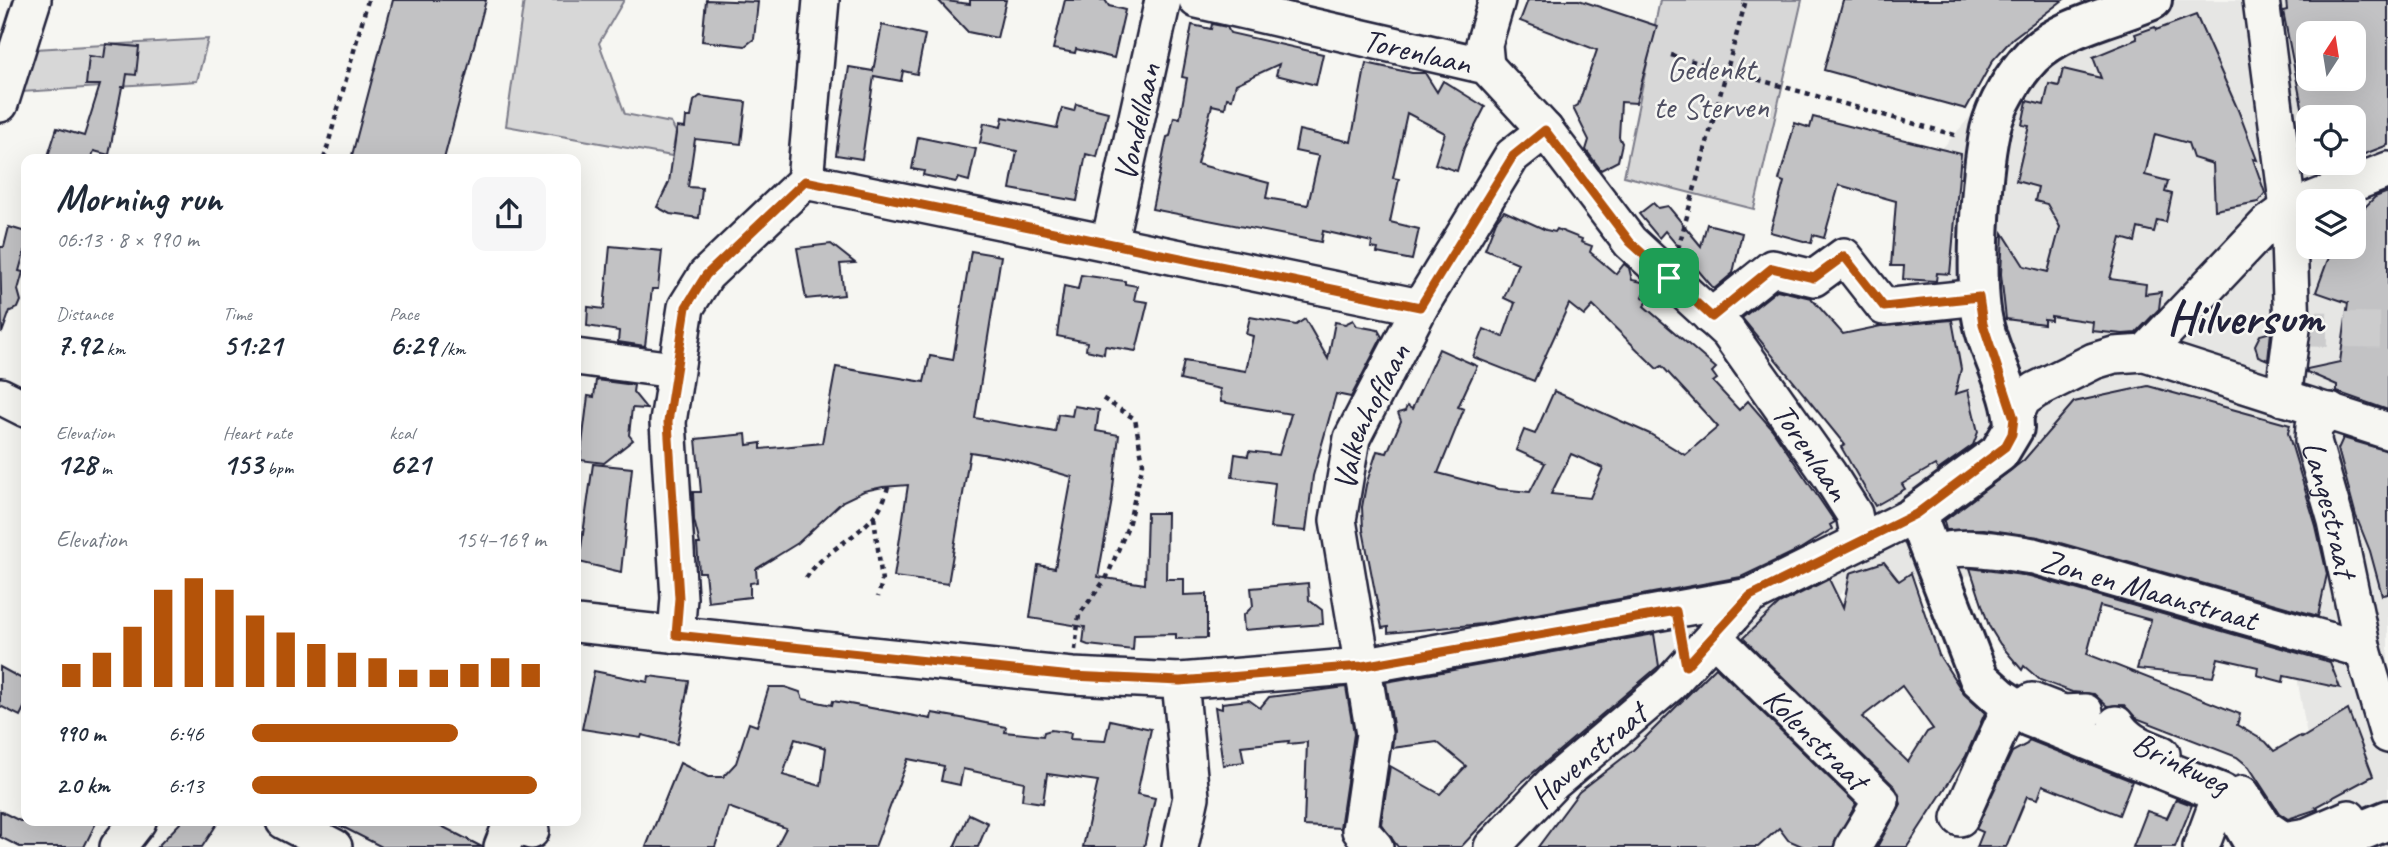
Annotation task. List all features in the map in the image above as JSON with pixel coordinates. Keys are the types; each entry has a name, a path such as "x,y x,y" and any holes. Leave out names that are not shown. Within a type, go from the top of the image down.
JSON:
{"main road":[{"path":"1916,514 2005,447 2012,434 2014,418 1987,338 1979,297 1984,181 1990,129 1999,105 2032,57 2050,43 2127,5"},
{"name":"Brinkweg","path":"1916,514 1979,678 2011,705 2030,716 2221,793 2229,801 2256,847"},
{"path":"2322,847 2388,820"}],"street":[{"path":"0,104 33,0"},
{"path":"676,635 679,598 668,422 674,370 686,307 706,275 805,181 821,0"},
{"name":"Vondellaan","path":"1109,243 1163,0"},
{"name":"Torenlaan","path":"1197,0 1486,66 1545,130 1630,242 1728,331 1854,514 1860,540"},
{"path":"1486,66 1484,44 1497,0"},
{"path":"2261,0 2299,189"},
{"name":"Valkenhoflaan","path":"1375,847 1360,830 1374,734 1338,520 1352,438 1420,307 1513,156 1545,130"},
{"path":"2340,189 2388,170"},
{"path":"805,181 1420,307"},
{"path":"2145,353 2266,225 2296,208"},
{"path":"1712,317 1772,268 1814,278 1844,256 1884,307 1979,297"},
{"path":"2285,384 2298,259"},
{"path":"2014,418 2023,399 2047,384 2094,361 2114,355 2145,353 2285,384 2388,431"},
{"path":"581,358 674,370"},
{"path":"0,396 21,406"},
{"name":"Langestraat","path":"2332,405 2314,426 2313,441 2336,521 2363,650 2388,735"},
{"path":"581,625 1072,676 1180,681 1362,666 1750,596 1916,514"},
{"name":"Zon en Maanstraat","path":"1933,554 1944,550 1987,550 2034,556 2363,650"},
{"name":"Brinkweg","path":"1948,595 1965,608 1984,661 2005,682 2029,700 2063,713 2101,718 2134,743 2226,779 2241,792 2264,827 2283,840 2307,836 2375,806 2388,805"},
{"name":"Havenstraat","path":"1492,847 1544,792 1718,641 1750,596"},
{"path":"1676,611 1686,666"},
{"name":"Kolenstraat","path":"1718,641 1881,801 1853,847"},
{"path":"1180,681 1191,797 1180,847"},
{"path":"1960,818 2011,705"},
{"name":"Brinkweg","path":"2201,847 2221,793"},
{"path":"118,847 134,826"},
{"path":"294,826 334,847"}],"path":[{"path":"325,154 368,0"},
{"path":"1669,278 1696,191 1746,0"},
{"path":"1671,55 1963,137"},
{"path":"1072,676 1080,615 1107,577 1119,552 1143,463 1135,419 1101,398"},
{"path":"806,578 816,563 841,543 860,534 886,496 888,486"},
{"path":"874,516 882,581 878,597"}],"shaded area":[{"path":"2103,0 2388,0 2388,847 2355,847 2309,747 2257,442 1994,510 1991,574 1850,584 1643,798 1557,709 1623,653 1623,581 1775,515 1860,455 1899,369 1922,171 2044,34"}],"green space":[{"path":"524,0 624,0 599,43 625,114 671,123 676,132 672,156 506,126"},
{"name":"Gedenkt te Sterven","path":"1660,0 1802,0 1754,209 1624,176"},
{"path":"208,39 197,81 22,92 35,49"}],"building":[{"path":"393,0 486,0 445,154 352,154"},
{"path":"706,0 758,2 754,39 745,46 702,41"},
{"path":"938,0 970,4 970,0 1006,0 997,38 968,32"},
{"path":"1065,0 1105,0 1109,6 1125,10 1114,58 1076,49 1075,53 1053,49"},
{"path":"1528,0 1579,0 1657,26 1636,103 1621,102 1619,137 1622,143 1618,161 1601,170 1586,150 1589,140 1573,108 1578,105 1597,50 1520,21"},
{"path":"1843,0 2063,0 2013,38 1993,60 1966,109 1824,70"},
{"path":"2286,0 2388,0 2388,145 2366,153 2366,105 2302,105 2299,91 2366,91 2366,21 2296,21 2296,77 2283,11 2287,10"},
{"path":"2196,15 2238,110 2257,160 2253,159 2265,193 2258,202 2215,210 2213,164 2193,158 2188,143 2155,134 2145,175 2168,181 2165,192 2172,194 2166,222 2157,220 2154,232 2138,228 2135,242 2121,238 2110,279 2146,284 2145,294 2161,292 2159,309 2136,333 2123,334 2092,331 2093,322 2051,316 2051,320 2044,319 2044,324 2006,319 2001,274 2003,233 2024,266 2048,272 2060,227 2047,204 2035,201 2038,187 2016,181 2029,126 2022,125 2027,101 2044,105 2049,84 2059,86 2063,69 2101,78 2093,57 2137,39 2135,34 2155,27 2156,30"},
{"path":"1212,24 1227,27 1230,33 1323,54 1316,85 1276,75 1279,64 1236,84 1232,99 1227,98 1225,108 1212,105 1197,164 1269,183 1266,198 1308,205 1319,156 1295,151 1299,130 1351,142 1366,63 1412,73 1425,73 1437,92 1443,81 1485,107 1464,148 1457,171 1435,164 1445,133 1407,113 1393,178 1399,179 1390,222 1419,229 1412,260 1377,253 1378,249 1371,248 1372,242 1323,231 1321,242 1152,209 1167,137 1170,136 1174,117 1180,118 1187,78 1182,77 1192,25 1211,29"},
{"path":"882,25 925,35 917,74 903,71 901,81 874,76 862,159 836,155 849,67 873,71"},
{"path":"106,44 139,47 136,75 127,74 125,87 122,87 109,154 94,151 93,154 49,154 57,128 84,136 100,85 86,85 89,56 104,58"},
{"path":"700,96 746,102 741,144 695,139 688,187 702,188 699,218 670,214 657,207 669,182 677,127 685,128 686,117 691,117 694,101"},
{"path":"1076,104 1108,112 1097,157 1086,154 1077,201 1010,189 1017,151 980,143 984,123 1001,127 1003,117 1057,128 1062,108 1074,111"},
{"path":"1813,117 1961,154 1950,274 1937,273 1936,281 1903,279 1904,266 1891,266 1896,201 1839,185 1824,238 1813,235 1811,243 1770,232 1784,182 1779,180 1795,123 1810,128"},
{"path":"918,137 976,149 969,181 958,178 956,182 923,175 924,171 912,169"},
{"path":"2388,192 2388,410 2337,392 2337,385 2307,372 2307,369 2340,362 2348,303 2316,292 2329,259 2366,259 2366,206 2375,197"},
{"path":"1653,203 1658,208 1668,206 1701,246 1707,224 1742,233 1733,273 1714,289 1665,231 1659,238 1639,214"},
{"path":"1504,211 1546,230 1555,232 1557,229 1592,246 1590,252 1616,274 1624,264 1629,268 1632,280 1642,282 1647,289 1642,296 1648,301 1644,306 1716,368 1712,372 1717,379 1713,382 1739,410 1748,401 1772,429 1835,522 1830,525 1832,529 1800,549 1741,577 1482,624 1388,633 1388,627 1382,628 1363,530 1362,507 1366,485 1377,451 1387,453 1401,421 1398,413 1405,411 1407,406 1412,409 1439,349 1477,366 1458,407 1464,409 1438,473 1499,489 1530,492 1545,463 1516,450 1524,430 1535,434 1554,391 1650,434 1685,455 1718,427 1662,366 1657,369 1593,306 1584,316 1569,304 1534,381 1473,357 1484,329 1503,337 1515,303 1504,298 1518,263 1485,249 1496,221","holes":["1571,454 1603,468 1590,498 1551,494"]},
{"path":"9,227 21,231 21,279 18,290 21,301 18,308 10,311 2,333 0,247 4,247"},
{"path":"831,244 855,263 840,264 844,295 806,299 797,248"},
{"path":"610,246 662,251 658,289 652,289 645,346 618,342 619,331 587,326 588,307 604,309"},
{"path":"971,251 1001,256 975,418 1055,432 1058,414 1072,416 1074,406 1099,410 1096,431 1119,435 1111,505 1098,577 1145,584 1147,513 1167,513 1166,579 1184,579 1184,595 1207,594 1207,638 1176,639 1176,634 1134,635 1133,650 1088,645 1083,643 1085,627 1030,618 1038,565 1055,568 1072,477 1007,458 970,452 948,584 894,577 908,485 864,491 843,501 798,543 756,569 757,582 750,583 750,597 708,602 705,572 699,572 697,544 700,544 694,520 693,492 701,492 696,439 746,434 747,445 761,443 761,449 822,443 836,367 924,382 930,356 953,360"},
{"path":"1081,275 1125,281 1125,284 1137,286 1134,300 1148,302 1136,351 1105,346 1104,354 1086,350 1087,342 1057,336 1064,286 1078,289"},
{"path":"1777,290 1811,298 1843,334 1881,326 1952,320 1961,369 1955,394 1968,390 1978,432 1973,445 1938,470 1935,465 1902,484 1905,489 1875,506 1841,447 1845,445 1742,318"},
{"path":"1250,317 1296,325 1305,319 1328,359 1335,322 1345,324 1353,320 1357,326 1378,330 1382,337 1351,397 1336,394 1313,476 1306,531 1270,528 1275,483 1232,477 1235,454 1248,456 1249,451 1279,455 1291,414 1221,402 1220,389 1180,380 1184,361 1246,371 1253,336 1246,334"},
{"path":"2271,332 2268,360 2258,356 2255,345 2260,335"},
{"path":"596,380 634,385 633,392 647,409 632,408 629,435 633,440 604,463 581,460 588,396 594,397"},
{"path":"2148,386 2290,425 2288,433 2316,526 2327,574 2318,616 2039,537 1984,529 1946,530 1944,521 2024,460 2074,402"},
{"path":"2343,438 2388,451 2388,594 2382,595 2370,551 2356,516 2338,449"},
{"path":"593,464 632,468 621,572 581,562"},
{"path":"1884,562 1899,581 1911,573 1939,655 1964,694 1985,713 1966,756 1907,847 1877,847 1901,804 1895,787 1743,638 1779,604 1829,579 1843,608 1850,573","holes":["1902,686 1933,729 1927,732 1908,762 1862,717"]},
{"path":"1970,568 2030,576 2330,662 2340,688 2284,676 2283,682 2257,675 2258,667 2218,658 2213,677 2137,669 2151,620 2100,606 2087,654 2240,714 2237,725 2266,742 2274,751 2300,736 2302,738 2348,710 2373,776 2315,807 2318,809 2288,819 2279,813 2249,767 2237,757 2136,718 2124,705 2107,706 2094,694 2072,692 2040,680 2024,666 2022,670 1989,626"},
{"path":"1308,583 1309,600 1322,610 1323,624 1244,630 1243,616 1253,606 1251,588"},
{"path":"1654,634 1659,666 1521,783 1461,847 1398,847 1381,824 1390,766 1440,794 1466,766 1437,742 1392,748 1394,731 1386,682"},
{"path":"0,667 21,678 21,714 20,716 0,706"},
{"path":"1716,667 1856,804 1833,847 1804,847 1788,840 1779,828 1758,847 1538,847 1579,792 1633,750"},
{"path":"594,671 648,682 649,676 689,681 677,744 642,735 641,738 582,729"},
{"path":"769,687 785,687 800,692 803,699 832,705 833,701 931,719 932,713 1006,727 1005,732 1043,736 1044,732 1051,730 1071,733 1070,739 1105,741 1110,720 1151,729 1137,794 1155,798 1144,847 1083,847 1098,781 1047,774 1043,803 1022,800 1024,782 963,769 960,785 941,781 944,766 908,759 875,847 776,847 786,828 728,807 715,847 646,847 680,763 708,777 723,777 736,763 749,723 757,726","holes":["795,739 826,748 821,786 783,775"]},
{"path":"1346,687 1354,734 1340,828 1304,826 1307,742 1241,746 1244,762 1223,765 1215,707 1222,709 1222,703 1249,700 1260,708 1269,697"},
{"path":"2029,740 2132,781 2119,815 2043,785 2038,799 2027,796 2006,847 1977,847 1983,832 1976,829 2012,752 2027,744"},
{"path":"2176,799 2192,805 2175,847 2133,847 2147,811 2167,818"},
{"path":"0,811 21,821 21,826 94,826 84,847 20,847 0,837"},
{"path":"969,814 988,823 978,847 954,847"},
{"path":"177,826 216,826 202,847 157,847"},
{"path":"341,826 442,826 482,847 382,847"}],"tunnel":[{"path":"2292,329 2388,330"}],"district":[{"name":"Hilversum","path":"2245,317"}],"route":[{"path":"1545,130 1630,242 1669,278 1712,317 1772,268 1814,278 1844,256 1884,307 1979,297 1983,324 2014,418 2012,434 1999,453 1916,514 1750,596 1686,666 1676,611 1362,666 1180,681 1072,676 676,635 679,598 668,422 672,382 686,307 706,275 805,181 1420,307 1513,156 1545,130"}]}
